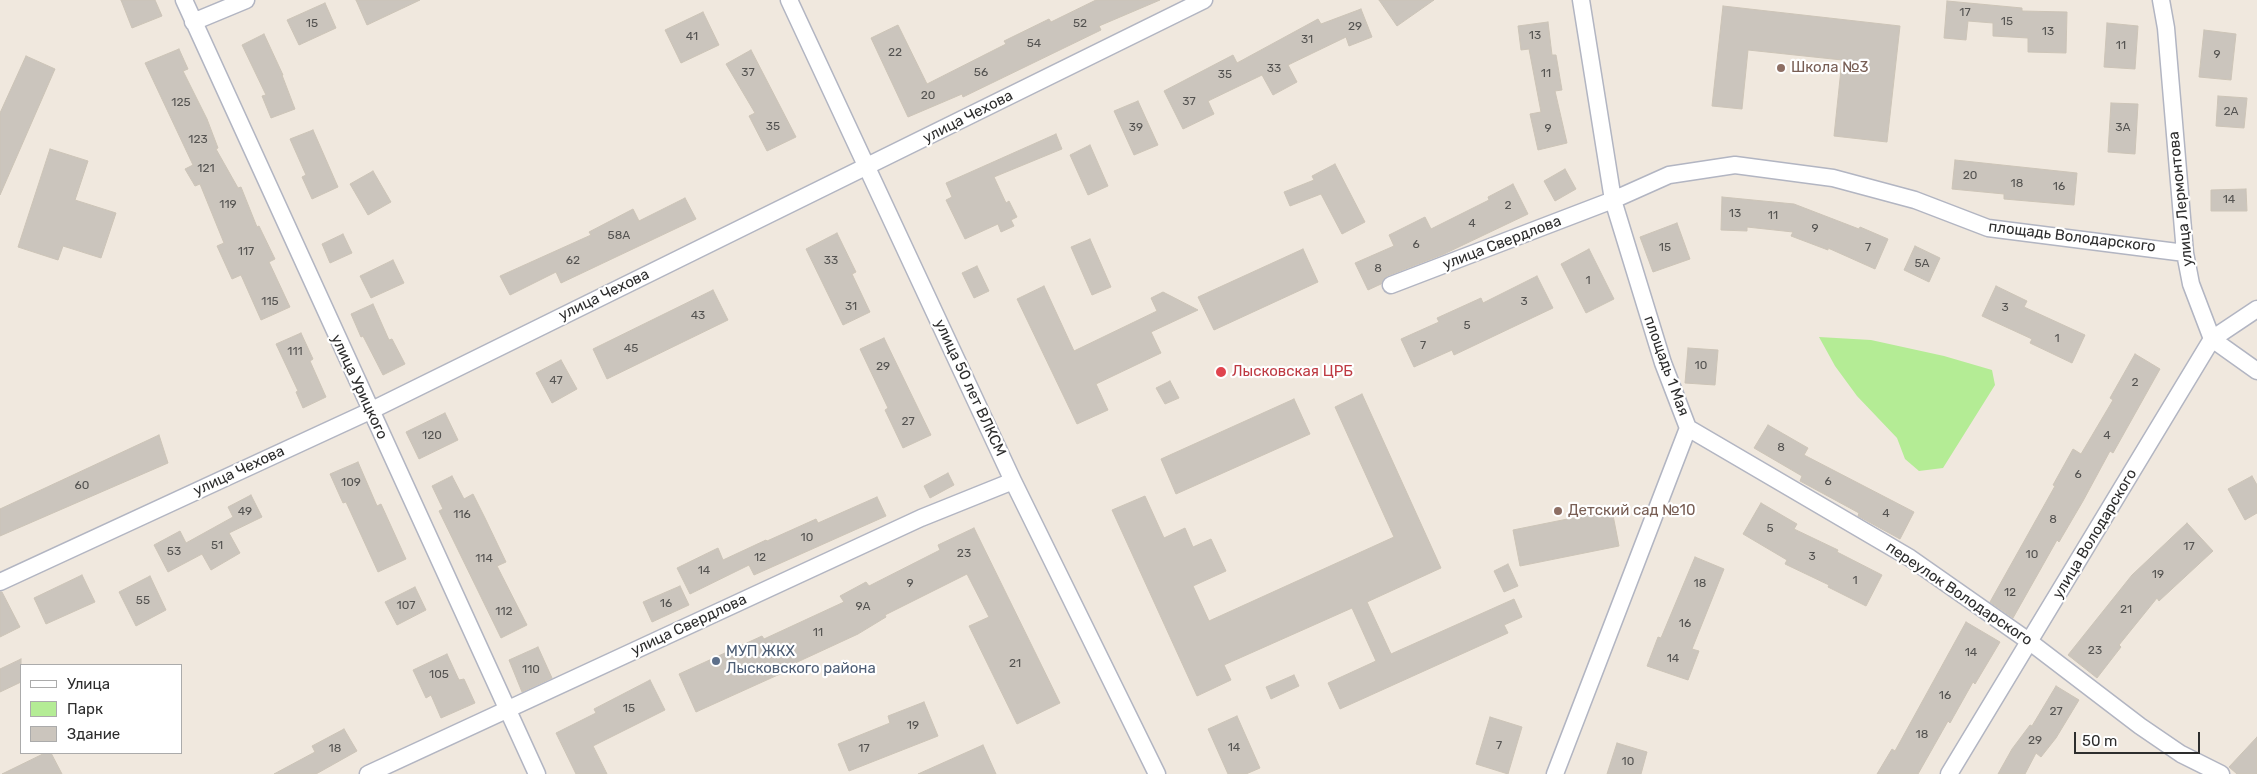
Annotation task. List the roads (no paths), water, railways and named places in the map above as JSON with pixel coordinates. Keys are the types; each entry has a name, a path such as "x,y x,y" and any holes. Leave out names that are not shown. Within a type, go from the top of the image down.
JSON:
{"street":[{"name":"улица Урицкого","path":"184,0 536,774"},
{"path":"193,22 246,0"},
{"name":"улица 50 лет ВЛКСМ","path":"789,0 1012,481 1157,774"},
{"name":"улица Чехова","path":"0,582 370,411 1204,0"},
{"name":"площадь 1 Мая","path":"1555,774 1688,428 1663,364 1613,200 1581,0"},
{"name":"улица Лермонтова","path":"2161,0 2166,28 2185,252 2192,284 2212,340"},
{"name":"площадь Володарского","path":"1613,200 1669,175 1735,165 1833,178 1915,200 1988,228 2185,252"},
{"name":"улица Свердлова","path":"1391,285 1613,200"},
{"name":"улица Володарского","path":"1949,774 2212,340 2257,309"},
{"path":"2212,340 2257,371"},
{"name":"переулок Володарского","path":"1688,428 1910,558 2030,642 2140,726 2181,754 2221,774"},
{"name":"улица Свердлова","path":"368,774 921,518 1012,481"}],"place":[{"name":"Школа №3","path":"1781,68"},
{"name":"Лысковская ЦРБ","path":"1221,372"},
{"name":"Детский сад №10","path":"1558,511"},
{"name":"МУП ЖКХ Лысковского района","path":"716,661"}]}
